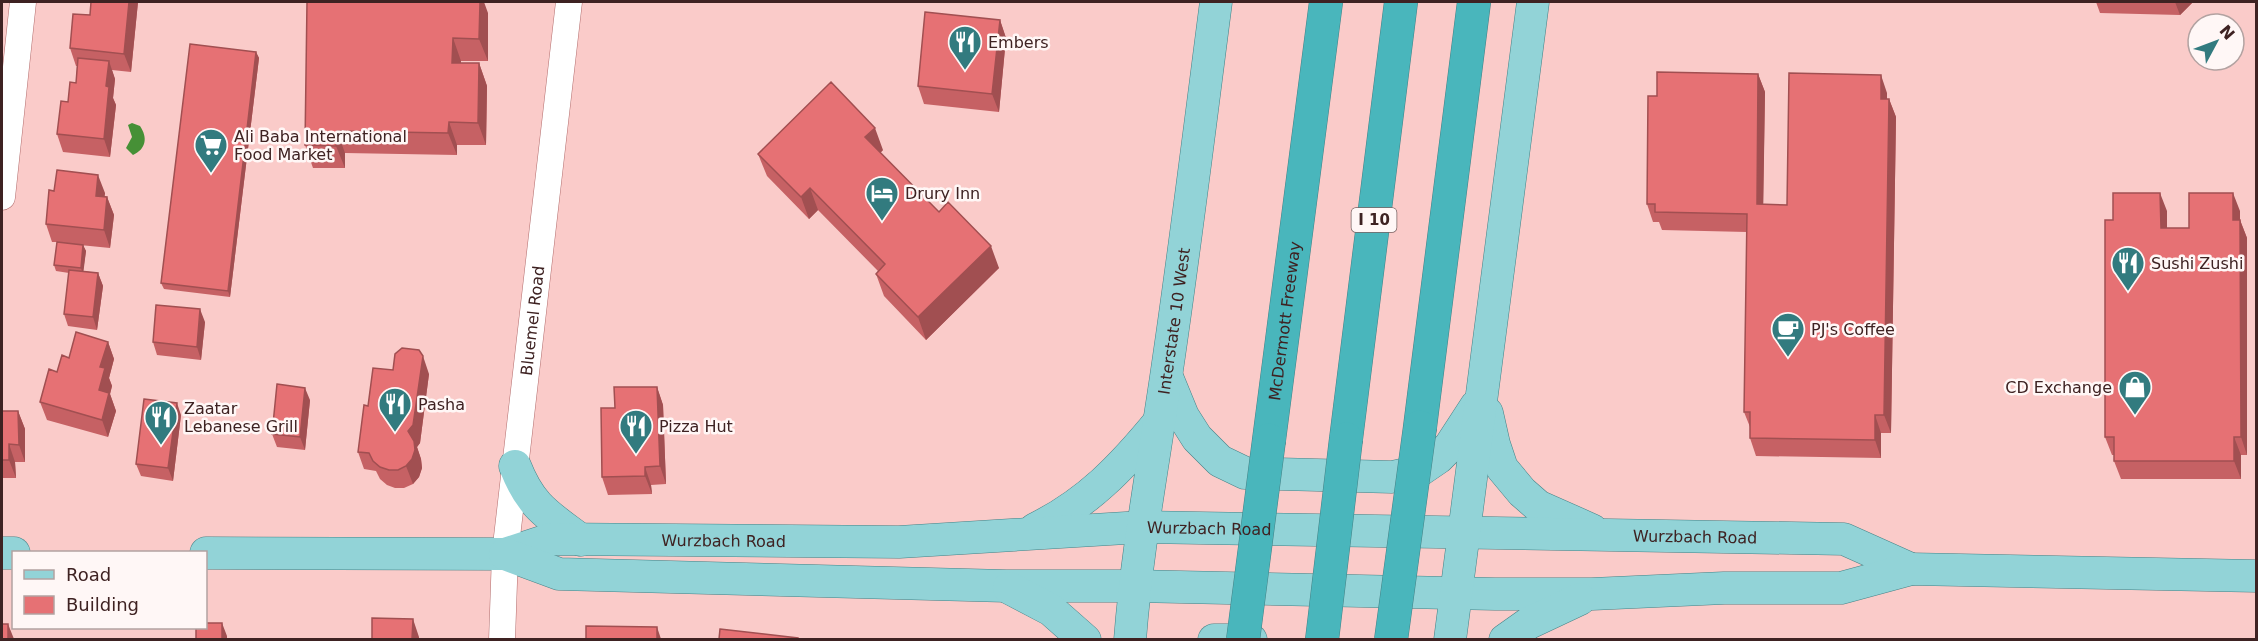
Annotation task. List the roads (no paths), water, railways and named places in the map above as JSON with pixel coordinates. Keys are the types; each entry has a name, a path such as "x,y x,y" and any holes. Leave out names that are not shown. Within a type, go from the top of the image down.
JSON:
{"highway":[{"path":"1314,91 1319,2"},
{"name":"McDermott Freeway","path":"1243,639 1326,2"},
{"name":"I 10","path":"1322,639 1401,2"},
{"path":"1391,639 1473,2"}],"main road":[{"name":"Interstate 10 West","path":"1130,639 1134,586 1183,261 1216,2"},
{"path":"1450,639 1533,2"},
{"path":"1166,376 1183,416 1197,438 1220,460 1245,473 1392,477 1419,471 1438,458 1450,446 1482,394"},
{"path":"1482,394 1502,468 1518,487 1538,506 1605,536"},
{"path":"1028,532 1063,516 1089,496 1132,455 1160,421"},
{"path":"515,466 531,499 546,514 581,540"},
{"name":"Wurzbach Road","path":"207,554 506,554 551,539 898,542 1028,532 1142,527 1844,539 1911,569"},
{"name":"Wurzbach Road","path":"506,554 559,574 1006,586 1134,586 1455,594 1592,594 1724,588 1841,588 1911,569 2256,576"},
{"path":"1006,586 1051,610 1085,639"},
{"path":"1505,639 1529,623 1592,594"},
{"path":"1214,639 1251,639"}],"street":[{"path":"2,197 23,2"},
{"name":"Bluemel Road","path":"502,639 506,554 515,466 569,2"}],"place":[{"name":"Embers","path":"965,71"},
{"name":"Ali Baba International Food Market","path":"211,174"},
{"name":"Drury Inn","path":"882,222"},
{"name":"Sushi Zushi","path":"2128,292"},
{"name":"PJ's Coffee","path":"1788,358"},
{"name":"CD Exchange","path":"2135,416"},
{"name":"Pasha","path":"395,433"},
{"name":"Zaatar Lebanese Grill","path":"161,446"},
{"name":"Pizza Hut","path":"636,455"}]}
